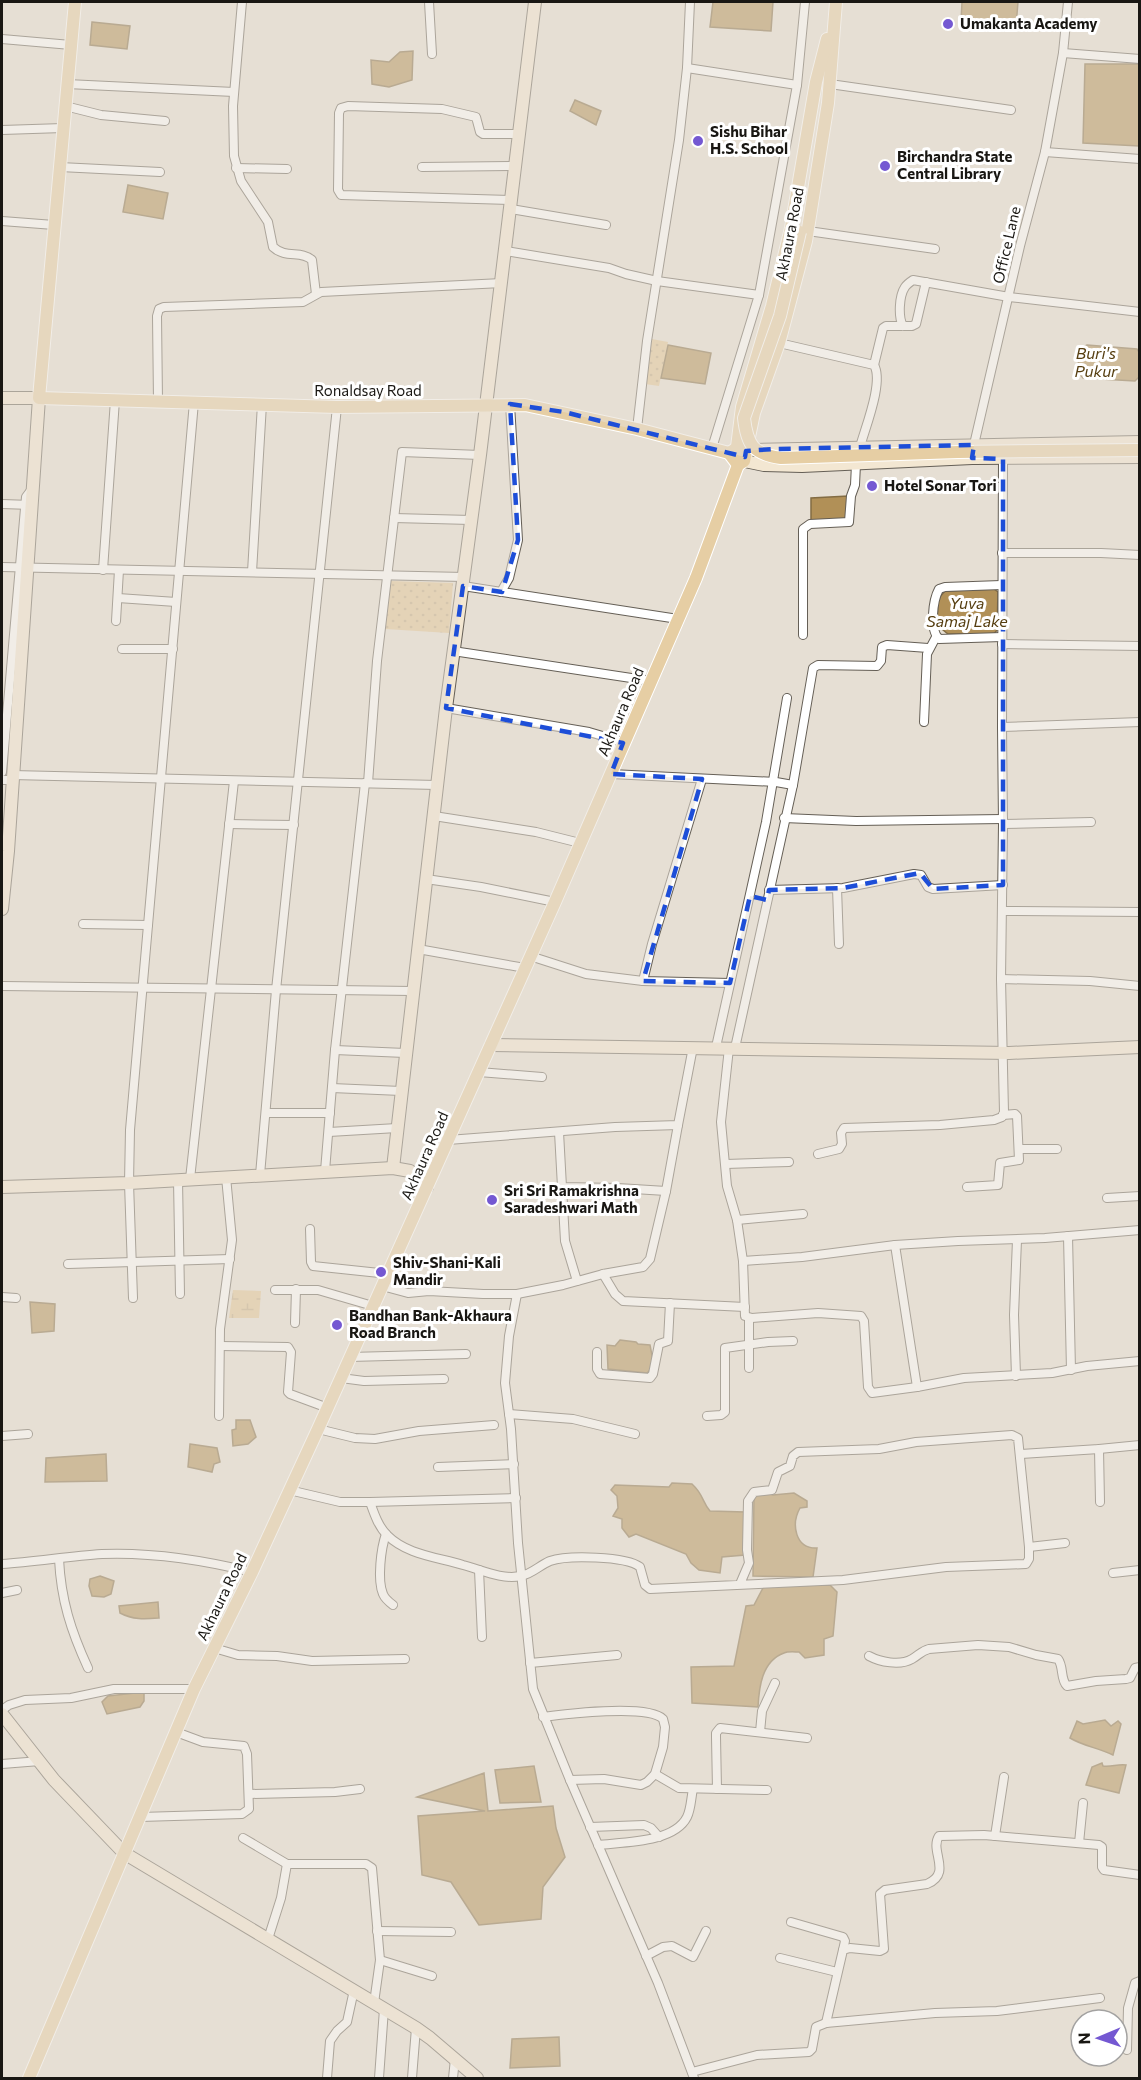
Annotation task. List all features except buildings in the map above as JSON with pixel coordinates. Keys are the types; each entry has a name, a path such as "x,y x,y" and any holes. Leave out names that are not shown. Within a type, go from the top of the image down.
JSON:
{"main road":[{"path":"39,398 75,2"},
{"path":"835,4 804,231 780,316 744,418 746,436 753,448 765,456 781,458 958,452 1140,450"},
{"name":"Akhaura Road","path":"29,2079 194,1689 252,1572 328,1408 491,1045 519,967 530,956 575,842 611,774 618,741 669,617 702,564 779,344 798,277 830,84 835,4"},
{"name":"Akhaura Road","path":"738,456 742,407 772,306 791,228 816,82 835,4"},
{"name":"Ronaldsay Road","path":"39,398 337,407 525,405 637,429 738,456"}],"street":[{"path":"242,2 232,129 236,168 246,192 268,222 273,247 283,254 309,257 312,260 316,294"},
{"path":"429,2 432,54"},
{"path":"393,1168 446,708 502,283 535,2"},
{"path":"637,429 687,68 690,2"},
{"path":"712,448 759,295 797,85 805,2"},
{"name":"Office Lane","path":"972,459 1020,246 1045,152 1063,53 1068,2"},
{"path":"2,39 71,45"},
{"path":"1063,53 1140,59"},
{"path":"687,68 797,85"},
{"path":"67,84 234,93"},
{"path":"830,84 1011,110"},
{"path":"65,106 101,115 165,121"},
{"path":"519,134 483,134 480,132 476,117 442,109 348,106 341,108 339,113 338,190 341,195 511,204 606,225"},
{"path":"2,130 63,128"},
{"path":"1045,152 1140,159"},
{"path":"60,166 160,172"},
{"path":"422,167 516,166"},
{"path":"236,168 287,169"},
{"path":"2,220 54,225"},
{"path":"804,231 934,249"},
{"path":"506,251 609,268 657,281 759,295"},
{"path":"903,326 899,309 905,287 913,280 1009,297 1140,312"},
{"path":"860,447 877,384 877,369 874,365 884,328 892,325 912,326 917,323 926,282"},
{"path":"158,401 157,316 161,308 303,302 321,292 502,283"},
{"path":"779,344 874,365"},
{"name":"Ronaldsay Road","path":"2,398 39,398"},
{"path":"2,909 7,777 28,505 32,489 39,398"},
{"path":"103,570 115,400"},
{"path":"133,1298 129,1183 130,1130 194,402"},
{"path":"252,572 262,404"},
{"path":"501,591 509,578 518,540 510,404"},
{"path":"260,1175 276,990 337,407"},
{"path":"738,456 860,447 1140,442"},
{"path":"326,1171 335,1050 366,783 376,661 402,452 480,455"},
{"path":"738,456 780,466 972,459 1140,457"},
{"path":"1003,459 1001,585 1003,1115"},
{"path":"802,635 803,529 810,524 849,522 856,465"},
{"path":"2,504 28,505"},
{"path":"394,518 471,519"},
{"path":"1002,553 1140,555"},
{"path":"2,567 388,576 464,582 501,591 669,617"},
{"path":"116,621 119,570"},
{"path":"1001,585 939,589 935,597 933,631 936,637 939,639 1140,646"},
{"path":"118,598 176,602"},
{"path":"924,722 924,686 928,648 936,637"},
{"path":"769,890 813,668 818,665 878,666 881,662 882,647 886,645 928,648"},
{"path":"122,649 173,649"},
{"path":"453,651 642,679"},
{"path":"749,1368 749,1318 746,1316 745,1307 743,1261 737,1220 727,1186 721,1113 758,898 787,698"},
{"path":"446,708 544,724 618,741"},
{"path":"1002,727 1140,722"},
{"path":"611,774 790,784"},
{"path":"7,777 162,778 437,785"},
{"path":"643,981 702,779"},
{"path":"180,1294 184,1180 211,990 234,781"},
{"path":"434,816 497,824 575,842"},
{"path":"784,818 856,821 1091,822"},
{"path":"229,824 294,825"},
{"path":"716,1047 730,983 758,898 769,890 837,888 914,874 921,875 928,886 933,889 1002,885"},
{"path":"426,879 550,902"},
{"path":"837,888 839,944"},
{"path":"1002,911 1140,912"},
{"path":"83,924 148,926"},
{"path":"418,949 519,967"},
{"path":"530,956 586,974 643,981 730,983"},
{"path":"1001,979 1090,981 1140,986"},
{"path":"2,986 413,992"},
{"path":"491,1045 1039,1053 1140,1047"},
{"path":"382,1286 408,1293 429,1291 517,1294 646,1266 650,1259 666,1191 693,1047"},
{"path":"335,1050 405,1053"},
{"path":"479,1072 542,1077"},
{"path":"332,1088 401,1091"},
{"path":"266,1113 330,1113"},
{"path":"818,1154 839,1149 842,1144 842,1131 848,1128 940,1125 994,1120 1003,1115 1015,1114 1017,1116 1018,1161 999,1164 1000,1182 998,1185 967,1187"},
{"path":"448,1140 678,1125"},
{"path":"329,1132 397,1128"},
{"path":"559,1132 565,1241 577,1281"},
{"path":"1019,1149 1057,1149"},
{"path":"726,1164 789,1162"},
{"path":"2,1187 129,1183 393,1168 410,1171 427,1187"},
{"path":"219,1416 222,1306 230,1259 231,1218 226,1177"},
{"path":"562,1187 666,1191"},
{"path":"1107,1198 1140,1196"},
{"path":"737,1220 803,1214"},
{"path":"310,1229 313,1266 389,1274"},
{"path":"743,1261 802,1257 895,1245 1140,1230"},
{"path":"1068,1236 1071,1370"},
{"path":"1016,1376 1014,1315 1017,1239"},
{"path":"895,1245 917,1387"},
{"path":"68,1264 230,1259"},
{"path":"604,1275 615,1294 623,1301 745,1307"},
{"path":"275,1290 296,1289 327,1292 373,1306"},
{"path":"295,1323 296,1289"},
{"path":"517,1294 505,1369 505,1383 533,1689 674,2022 693,2075 757,2055 808,2052 812,2049 816,2027 826,2023 925,2014 997,2011 1101,1998"},
{"path":"2,1297 16,1298"},
{"path":"597,1352 597,1369 600,1374 650,1378 653,1374 659,1344 668,1341 670,1303"},
{"path":"749,1318 818,1313 861,1316 864,1321 869,1391 874,1393 963,1378 1016,1376 1140,1361"},
{"path":"707,1416 721,1415 725,1412 725,1348 794,1341"},
{"path":"220,1346 288,1347 291,1352 288,1392 328,1408"},
{"path":"350,1357 466,1354"},
{"path":"341,1378 444,1379"},
{"path":"509,1414 573,1419 635,1434"},
{"path":"318,1429 356,1438 375,1439 419,1431 494,1425"},
{"path":"2,1436 28,1434"},
{"path":"370,1502 386,1534 398,1544 494,1575 521,1576 546,1563 568,1558 619,1560 634,1563 640,1567 645,1585 650,1589 852,1579 946,1567 1023,1565 1029,1561 1029,1547 1018,1438 1012,1435 916,1442 879,1449 798,1452 793,1456 790,1466 778,1472 772,1490 756,1491 749,1497 747,1505 749,1563 740,1584"},
{"path":"1020,1454 1140,1444"},
{"path":"1099,1449 1100,1502"},
{"path":"438,1467 514,1464"},
{"path":"289,1490 340,1502 516,1498"},
{"path":"386,1534 381,1551 381,1584 383,1594 393,1605"},
{"path":"1029,1547 1065,1543"},
{"path":"2,1564 103,1554 186,1558 252,1572"},
{"path":"59,1559 63,1601 76,1641 88,1668"},
{"path":"478,1570 482,1637"},
{"path":"1113,1573 1140,1570"},
{"path":"2,1593 17,1590"},
{"path":"869,1656 878,1661 891,1662 912,1659 921,1651 929,1648 978,1645 1010,1647 1036,1656 1058,1659 1064,1684 1070,1686 1130,1678 1135,1668 1140,1667"},
{"path":"214,1648 238,1655 277,1656 312,1661 405,1659"},
{"path":"530,1663 617,1655"},
{"path":"760,1732 762,1711 775,1683"},
{"path":"194,1689 114,1689 71,1698 25,1700 9,1705 2,1712 89,1819 124,1853 416,2028 477,2079"},
{"path":"543,1717 572,1713 629,1712 660,1716 664,1722 663,1747 655,1774 641,1785 604,1779 570,1780"},
{"path":"717,1789 716,1737 718,1730 723,1728 807,1738"},
{"path":"140,1817 242,1814 249,1809 248,1754 244,1746 203,1742 176,1732"},
{"path":"2,1764 40,1761"},
{"path":"655,1774 674,1786 693,1789 767,1790"},
{"path":"995,1836 1004,1777"},
{"path":"250,1794 335,1792 360,1789"},
{"path":"598,1845 646,1840 659,1837 674,1829 685,1821 693,1789"},
{"path":"1079,1843 1083,1803"},
{"path":"590,1827 644,1825 651,1828 659,1837"},
{"path":"843,1950 850,1948 880,1951 884,1949 880,1894 885,1890 927,1884 932,1881 940,1868 938,1836 995,1836 1099,1845 1102,1847 1104,1870 1140,1875"},
{"path":"243,1838 287,1864 370,1866 380,1960 379,2079"},
{"path":"268,1939 281,1898 287,1864"},
{"path":"791,1922 843,1938 845,1941 826,2023"},
{"path":"377,1931 451,1932"},
{"path":"646,1956 663,1947 672,1946 693,1957 706,1931"},
{"path":"780,1958 837,1972"},
{"path":"380,1960 432,1976"},
{"path":"1129,2017 1130,2000 1135,1983 1140,1981"},
{"path":"327,2079 330,2041 347,2022 354,1990"},
{"path":"412,2079 416,2028"},
{"path":"453,2079 455,2059"}],"highlighted area":[{"path":"510,404 564,412 745,457 746,451 773,449 974,445 972,458 1003,459 1003,885 933,889 920,873 843,888 769,890 767,900 750,896 730,983 643,981 702,779 611,774 623,743 446,708 463,586 502,592 518,540"}],"green space":[{"path":"652,339 668,342 659,386 645,384"},
{"path":"391,581 453,583 449,633 385,629"},
{"path":"233,1290 261,1291 259,1318 229,1318"}],"water":[{"path":"713,2 773,2 771,31 710,27"},
{"path":"962,2 1018,2 1016,26 961,22"},
{"path":"92,22 130,26 127,49 90,45"},
{"path":"413,51 412,80 389,87 372,84 371,60 389,62 400,52"},
{"path":"1085,64 1139,64 1139,146 1083,143"},
{"path":"575,100 601,111 596,125 570,111"},
{"path":"128,185 168,193 163,219 123,212"},
{"path":"668,345 711,353 705,384 661,378"},
{"name":"Buri's Pukur","path":"1087,345 1137,349 1139,377 1135,381 1083,378 1078,372 1079,349"},
{"path":"848,496 848,521 811,521 811,498"},
{"name":"Yuva Samaj Lake","path":"994,589 998,592 997,630 994,634 948,634 937,625 938,599 945,591"},
{"path":"30,1302 55,1304 54,1331 32,1333"},
{"path":"620,1340 650,1345 654,1366 647,1373 608,1369 607,1345 615,1346"},
{"path":"236,1420 250,1420 256,1437 248,1444 233,1446 232,1430 236,1429"},
{"path":"190,1444 217,1448 220,1462 214,1464 212,1472 188,1467"},
{"path":"106,1454 107,1481 45,1482 46,1458"},
{"path":"672,1483 692,1484 710,1511 745,1512 745,1555 722,1557 720,1573 699,1570 686,1554 636,1534 629,1537 622,1528 622,1519 613,1516 618,1508 617,1496 611,1490 615,1485 669,1487"},
{"path":"765,1492 773,1495 794,1493 807,1501 807,1507 800,1508 797,1514 796,1528 804,1544 817,1548 813,1577 753,1576 754,1495"},
{"path":"100,1576 114,1581 111,1594 104,1597 92,1596 89,1586 90,1579"},
{"path":"830,1585 837,1592 833,1636 824,1639 824,1655 805,1658 799,1652 789,1652 777,1657 766,1668 759,1691 758,1707 692,1703 691,1667 734,1666 746,1606 754,1605 764,1586"},
{"path":"158,1602 159,1618 134,1618 120,1613 119,1606"},
{"path":"144,1692 144,1701 140,1707 107,1714 102,1702 108,1696"},
{"path":"1105,1720 1111,1726 1118,1721 1121,1724 1113,1755 1070,1738 1077,1721 1083,1724"},
{"path":"1102,1763 1103,1766 1126,1765 1119,1793 1086,1785 1092,1767"},
{"path":"534,1766 541,1802 500,1803 495,1770"},
{"path":"484,1773 488,1811 553,1806 556,1828 565,1857 543,1887 541,1919 479,1925 451,1882 422,1875 418,1816 485,1811 417,1797"},
{"path":"559,2037 560,2066 510,2068 512,2039"}],"place":[{"name":"Umakanta Academy","path":"948,24"},
{"name":"Sishu Bihar H.S. School","path":"698,141"},
{"name":"Birchandra State Central Library","path":"885,166"},
{"name":"Hotel Sonar Tori","path":"872,486"},
{"name":"Sri Sri Ramakrishna Saradeshwari Math","path":"492,1200"},
{"name":"Shiv-Shani-Kali Mandir","path":"381,1272"},
{"name":"Bandhan Bank-Akhaura Road Branch","path":"337,1325"}]}
